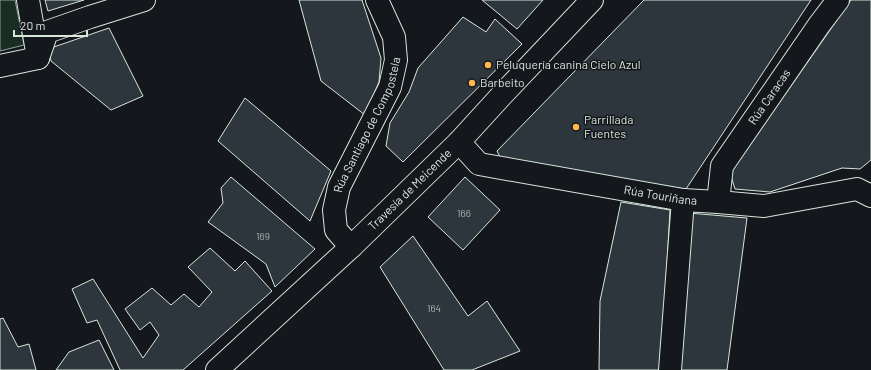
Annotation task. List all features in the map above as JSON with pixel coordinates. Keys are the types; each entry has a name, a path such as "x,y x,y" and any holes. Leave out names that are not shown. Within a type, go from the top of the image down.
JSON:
{"street":[{"path":"28,0 38,58"},
{"path":"38,58 47,32 144,0"},
{"name":"Rúa Santiago de Compostela","path":"351,247 336,230 334,210 340,187 390,87 396,60 394,37 377,0"},
{"name":"Travesía de Meicende","path":"217,370 351,247 459,142 592,0"},
{"name":"Rúa Caracas","path":"718,202 722,166 818,26 838,0"},
{"path":"0,66 38,58"},
{"name":"Rúa Touriñana","path":"459,142 479,164 683,200 764,206 866,188"},
{"path":"670,370 683,200"}],"green space":[{"path":"0,0 15,0 24,45 0,51"}],"building":[{"path":"45,0 84,0 48,11"},
{"path":"299,0 362,0 381,58 379,82 365,115 321,81"},
{"path":"482,0 543,0 517,29"},
{"path":"644,0 811,0 686,189 503,163 497,151"},
{"path":"851,0 871,0 871,160 860,169 842,168 770,192 735,189 730,173"},
{"path":"463,17 486,32 495,19 522,44 403,162 386,146 390,123 409,92 418,68"},
{"path":"109,28 143,96 111,110 51,61 48,49"},
{"path":"245,98 331,171 310,221 218,141"},
{"path":"231,177 315,249 275,287 266,264 208,222 223,203 221,188"},
{"path":"465,177 500,210 463,250 428,217"},
{"path":"621,202 670,210 661,370 599,370 600,301"},
{"path":"689,213 747,218 727,370 678,370"},
{"path":"413,236 468,316 487,301 520,351 472,370 444,370 380,267"},
{"path":"210,248 235,271 245,261 272,291 183,370 120,370 97,320 87,323 72,289 93,279 143,358 159,335 150,322 140,330 125,309 152,288 171,305 184,294 199,307 212,292 188,267"},
{"path":"3,318 18,347 29,344 36,370 0,370 0,319"},
{"path":"99,340 114,370 56,370 69,352"}],"place":[{"name":"Peluquería canina Cielo Azul","path":"488,65"},
{"name":"Barbeito","path":"472,83"},
{"name":"Parrillada Fuentes","path":"576,127"}]}
